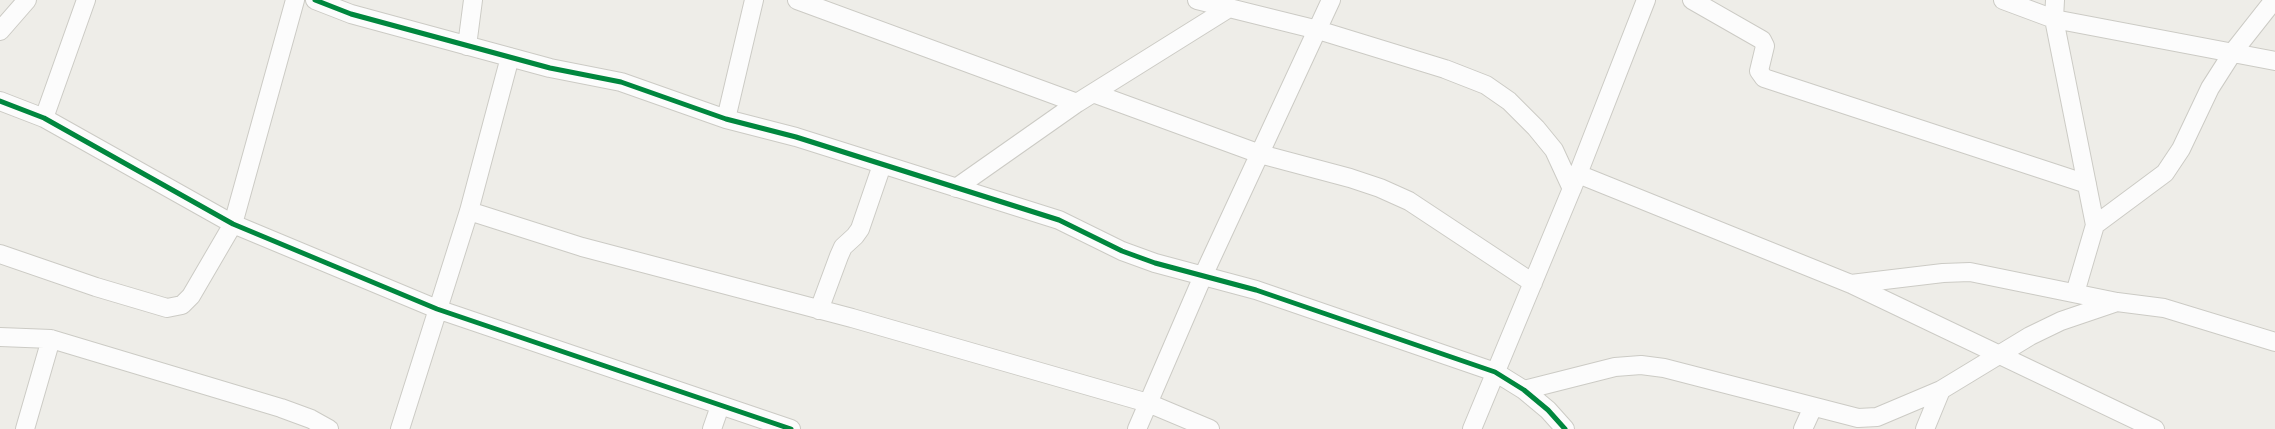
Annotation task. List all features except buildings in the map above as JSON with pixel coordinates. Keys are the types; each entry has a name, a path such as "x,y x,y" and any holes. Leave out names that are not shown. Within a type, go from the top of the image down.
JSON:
{"street":[{"path":"0,31 27,0"},
{"path":"44,118 86,0"},
{"path":"0,254 96,287 167,308 182,305 191,296 233,224 295,0"},
{"path":"315,0 351,14 467,46 550,68 621,82 726,119 796,137 1059,220 1122,251 1155,263 1256,290 1495,372 1524,390 1548,410 1565,429"},
{"path":"467,46 473,0"},
{"path":"726,119 754,0"},
{"path":"797,0 1077,104"},
{"path":"1197,0 1318,30 1444,69 1486,85 1509,101 1536,128 1554,150 1575,182 1851,284 2001,354 2155,429"},
{"path":"1137,429 1203,276 1331,0"},
{"path":"1472,429 1575,182 1646,0"},
{"path":"2003,0 2054,19 2275,61"},
{"path":"2055,0 2054,19 2095,225 2076,293"},
{"path":"2095,225 2165,173 2182,149 2210,88 2233,52 2274,0"},
{"path":"1704,2 1762,40 1765,46 1760,71 1764,78 2087,184"},
{"path":"956,188 1093,93 1229,8"},
{"path":"400,429 469,211 510,57"},
{"path":"1093,93 1260,154 1350,178 1409,201 1533,283"},
{"path":"0,102 44,118 233,224 437,309 791,429"},
{"path":"819,310 838,256 843,247 860,229 882,165"},
{"path":"469,211 582,247 819,310 1148,403 1210,429"},
{"path":"1851,284 1944,273 1970,272 2117,302 2164,308 2275,342"},
{"path":"1524,390 1615,367 1641,365 1664,368 1858,418 1877,417 1941,390 2001,354 2061,321 2117,302"},
{"path":"0,337 51,339 281,408 311,419 329,429"},
{"path":"25,429 51,339"},
{"path":"1925,429 1941,390"},
{"path":"712,429 720,406"},
{"path":"1803,429 1813,407"}],"cycle path":[{"path":"315,0 351,14 550,68 621,82 726,119 796,137 1059,220 1122,251 1155,263 1256,290 1495,372 1524,390 1548,410 1565,429"},
{"path":"0,101 44,118 233,224 437,309 791,429"}]}
